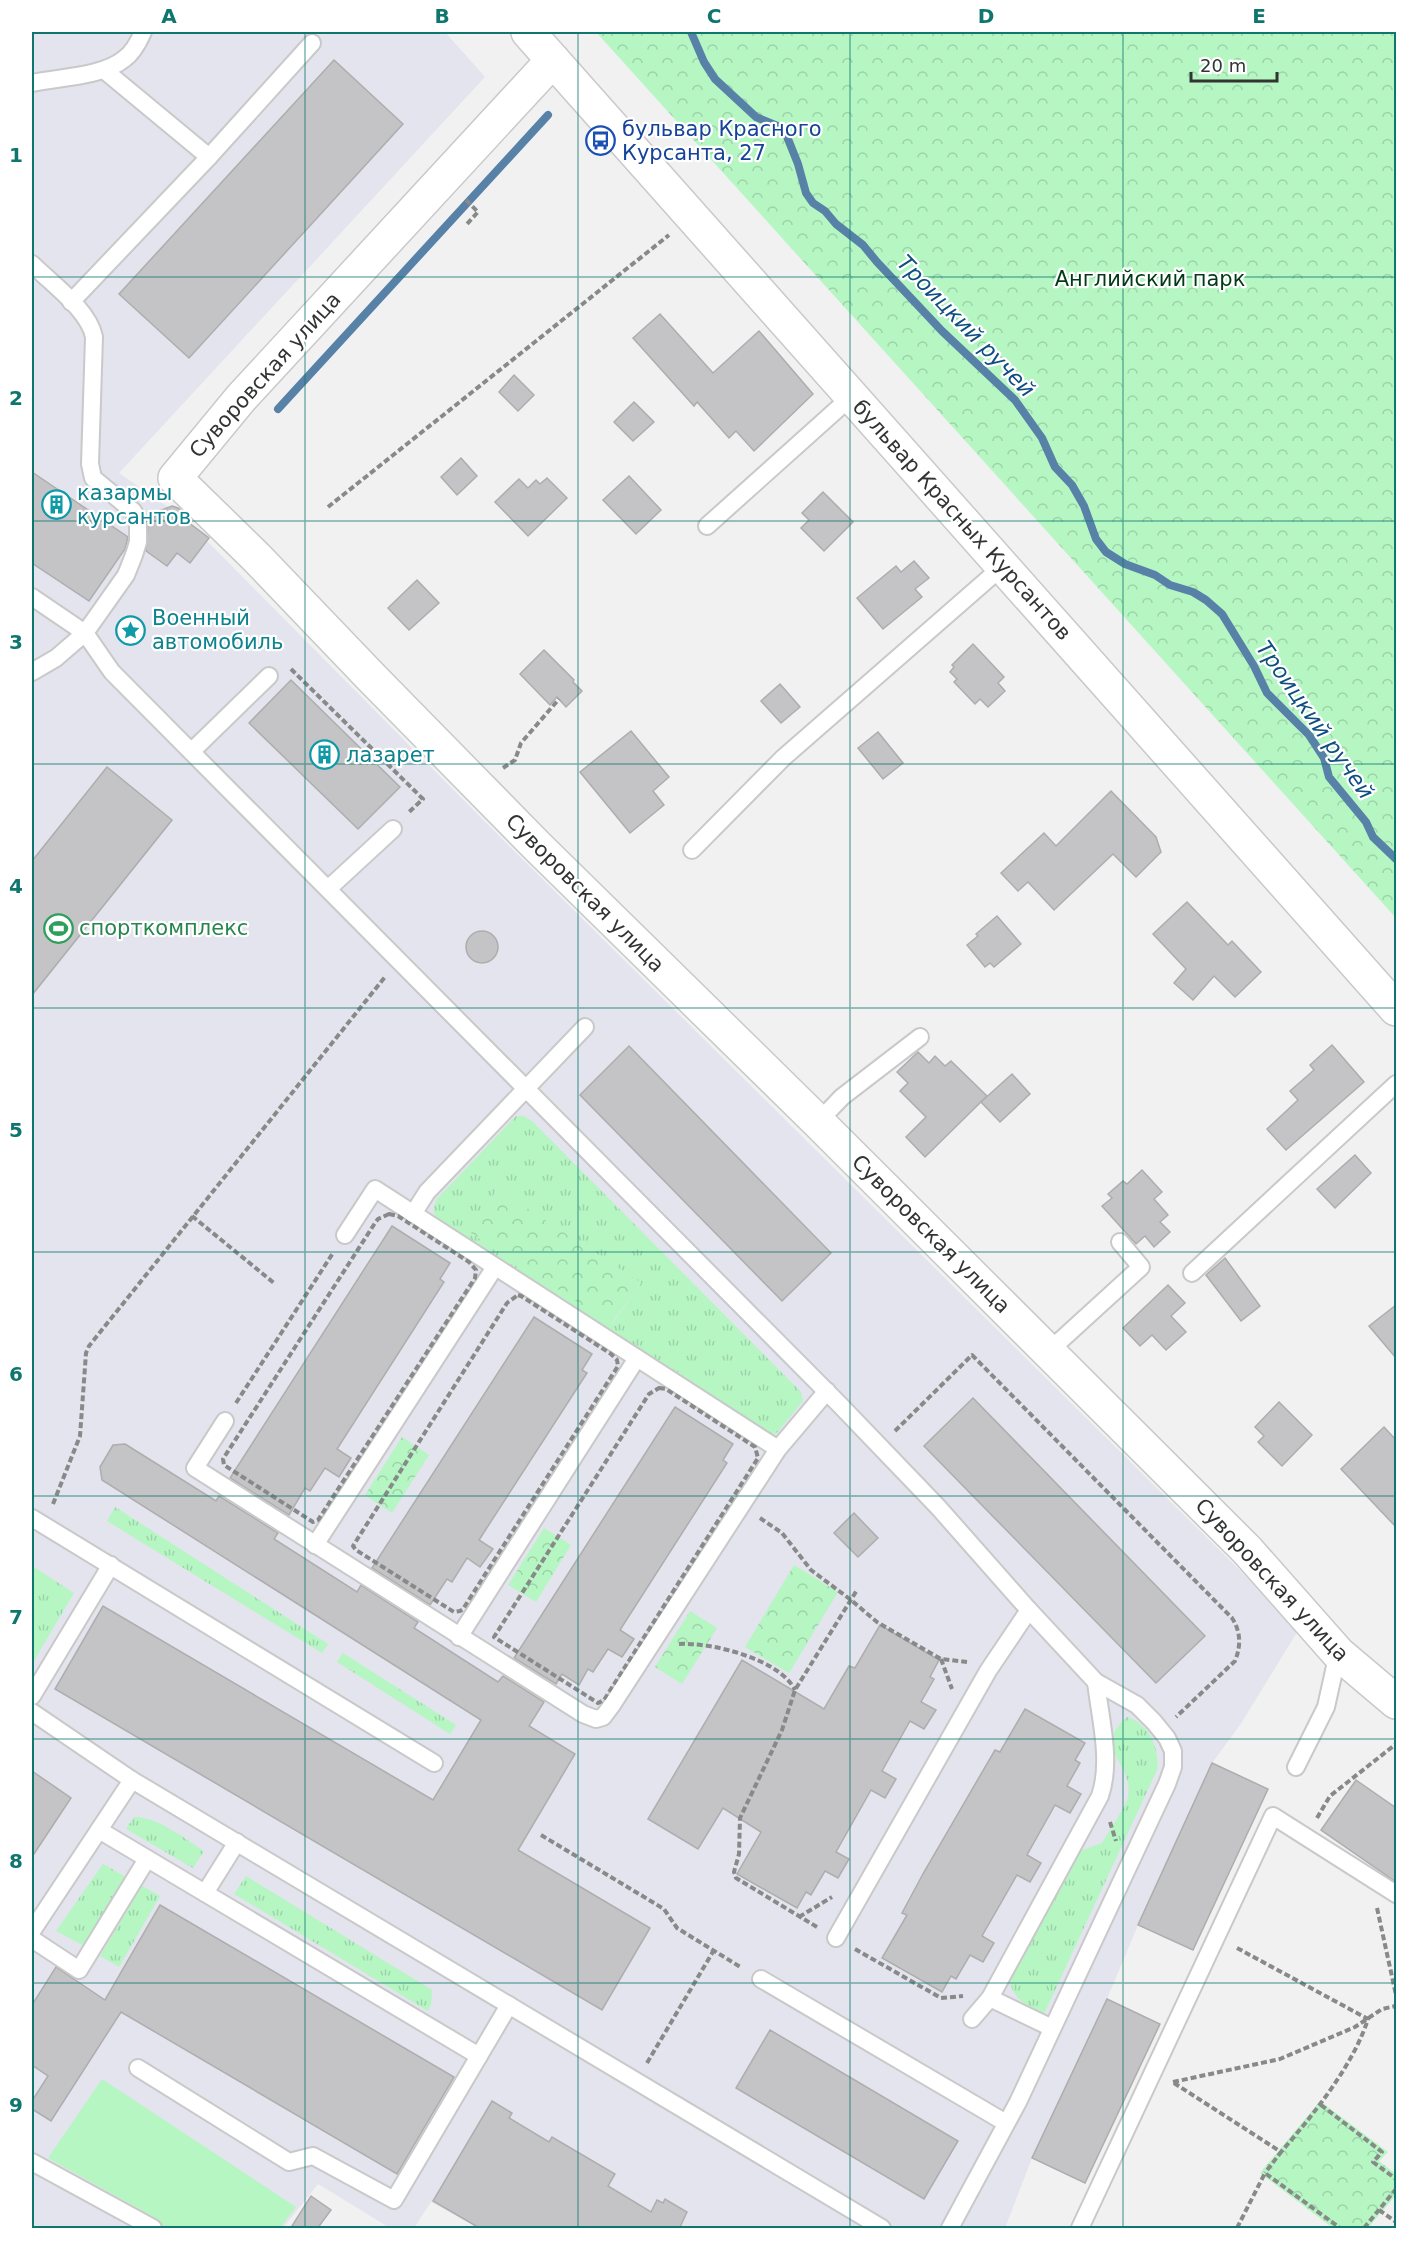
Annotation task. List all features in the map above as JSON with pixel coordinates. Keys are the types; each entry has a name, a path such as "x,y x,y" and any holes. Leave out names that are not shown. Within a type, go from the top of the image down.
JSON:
{"street":[{"name":"бульвар Красных Курсантов","path":"528,32 1396,1009"},
{"name":"Суворовская улица","path":"554,60 241,398 175,478 256,557 481,789 1247,1550 1338,1653 1396,1702"}],"lane":[{"path":"32,83 104,70 125,59 143,32"},
{"path":"71,302 209,157 312,43"},
{"path":"104,70 209,157"},
{"path":"32,264 85,315 92,326 94,337 90,464 93,478 134,511 139,528 134,555 126,575 85,633 56,658 32,672"},
{"path":"707,526 852,396"},
{"path":"692,850 783,758 1003,566"},
{"path":"32,597 85,633 112,672 527,1088 938,1507 1096,1682 1137,1705 1167,1738 1173,1751 1173,1767 1167,1784 1006,2123 950,2229"},
{"path":"192,751 269,676"},
{"path":"329,888 393,829"},
{"path":"413,1214 428,1192 585,1027"},
{"path":"818,1122 842,1097 920,1037"},
{"path":"1192,1273 1396,1084"},
{"path":"345,1235 375,1189 778,1449"},
{"path":"1049,1352 1141,1267 1120,1242"},
{"path":"315,1545 495,1267"},
{"path":"459,1636 637,1358"},
{"path":"225,1421 195,1468 583,1714 596,1719 603,1717 612,1705 643,1649 736,1503 827,1392"},
{"path":"38,1521 434,1763"},
{"path":"32,1696 111,1565"},
{"path":"836,1938 988,1671 1029,1610"},
{"path":"1296,1767 1326,1707 1338,1653"},
{"path":"972,2019 990,1998 1100,1796 1106,1780 1096,1682"},
{"path":"32,1712 132,1780 882,2229"},
{"path":"32,1931 132,1780"},
{"path":"1100,2229 1083,2224 1273,1816 1396,1894"},
{"path":"99,1830 479,2056"},
{"path":"205,1893 237,1842"},
{"path":"32,1939 79,1970 147,1859"},
{"path":"761,1979 1006,2123"},
{"path":"990,1998 1052,2028"},
{"path":"138,2068 290,2162 313,2156 394,2200 509,2005"},
{"path":"32,2162 153,2229"}],"path":[{"path":"466,225 478,212 471,205"},
{"path":"328,507 678,228"},
{"path":"269,676 284,662 423,799 393,829"},
{"path":"481,789 501,769 514,760 521,743 559,699"},
{"path":"38,1521 80,1436 88,1346 399,959"},
{"path":"389,1214 398,1216 473,1264 476,1270 475,1278 318,1520 310,1521 224,1465 223,1459 241,1430 378,1219 389,1214"},
{"path":"192,1216 274,1283"},
{"path":"225,1421 345,1235"},
{"path":"522,1296 611,1354 618,1362 615,1373 460,1611 451,1611 354,1548 354,1543 511,1298 522,1296"},
{"path":"879,1446 972,1355 1073,1457 1232,1618 1238,1627 1239,1652 1235,1661 1161,1731"},
{"path":"659,1388 666,1389 757,1450 757,1462 736,1503 643,1649 616,1681 604,1700 598,1704 497,1641 495,1636 643,1404 655,1389 659,1388"},
{"path":"736,1503 782,1533 811,1570 877,1622 941,1659 967,1662"},
{"path":"643,1649 682,1644 738,1652 751,1656 785,1677 795,1690 857,1590"},
{"path":"941,1659 953,1694"},
{"path":"609,1683 616,1681"},
{"path":"567,1685 586,1686"},
{"path":"1306,1838 1330,1796 1396,1744"},
{"path":"1100,1796 1113,1827 1124,1877"},
{"path":"541,1835 664,1909 677,1928 761,1979"},
{"path":"1370,1878 1396,1995"},
{"path":"1217,1937 1368,2019"},
{"path":"636,2081 714,1950"},
{"path":"1174,2083 1280,2059 1355,2027 1382,2009 1396,2006"},
{"path":"1237,2229 1265,2173 1321,2105 1363,2034 1368,2019"},
{"path":"1154,2072 1281,2152"},
{"path":"1321,2105 1382,2152 1373,2162 1396,2179"},
{"path":"1265,2173 1340,2229"},
{"path":"1364,2229 1396,2189"},
{"path":"1379,2210 1396,2222"}],"shaded area":[{"path":"32,32 445,32 485,77 119,473 168,507 182,507 193,515 188,522 209,537 207,541 504,841 1299,1629 1240,1725 1212,1763 1107,1999 1032,2158 1005,2228 479,2228 431,2202 414,2228 390,2228 318,2184 283,2228 32,2228"}],"green space":[{"name":"Английский парк","path":"596,32 1396,32 1396,918"},
{"path":"516,1116 524,1116 533,1122 801,1392 803,1401 776,1434 765,1432 679,1377 681,1374 676,1371 674,1374 499,1260 500,1258 496,1258 438,1220 433,1211 436,1200","holes":["498,1189 641,1283 612,1324 468,1231"]},
{"path":"498,1189 641,1283 611,1324 468,1231"},
{"path":"402,1437 429,1455 392,1513 365,1495"},
{"path":"115,1507 328,1644 322,1653 107,1521"},
{"path":"544,1528 571,1545 536,1602 508,1585"},
{"path":"794,1565 838,1592 789,1673 745,1647"},
{"path":"32,1566 74,1593 32,1664"},
{"path":"690,1611 717,1628 682,1684 655,1667"},
{"path":"343,1653 456,1725 450,1734 337,1662"},
{"path":"1127,1717 1135,1720 1147,1731 1155,1745 1157,1770 1044,2014 1017,1997 1009,1979 1077,1852 1102,1843 1127,1801 1128,1785 1116,1756 1112,1738"},
{"path":"134,1817 162,1824 204,1851 193,1868 126,1829"},
{"path":"103,1864 126,1877 86,1947 56,1931"},
{"path":"246,1876 432,1990 428,2011 234,1894"},
{"path":"142,1886 160,1896 119,1967 100,1956"},
{"path":"102,2079 296,2207 280,2228 165,2228 157,2219 48,2158"},
{"path":"1320,2101 1388,2152 1379,2161 1396,2174 1396,2195 1368,2228 1333,2228 1260,2173"}],"building":[{"path":"334,60 403,124 189,358 119,294"},
{"path":"660,314 713,373 759,331 813,394 754,451 736,431 729,438 697,402 694,406 633,338"},
{"path":"514,375 534,395 518,411 499,392"},
{"path":"634,402 654,422 633,441 614,422"},
{"path":"461,458 477,476 457,495 441,477"},
{"name":"казармы курсантов","path":"32,472 128,537 125,549 89,601 32,563"},
{"path":"629,476 661,510 636,534 603,500"},
{"path":"547,478 567,498 528,536 495,502 519,479 528,488 536,480 540,484"},
{"path":"823,492 853,522 824,551 801,528 809,520 802,513"},
{"path":"172,506 178,508 190,519 188,522 209,538 190,563 177,553 167,566 146,551 148,525 159,511"},
{"path":"914,561 929,578 915,589 922,597 883,629 857,598 896,566 901,572"},
{"path":"417,580 439,603 409,630 388,608"},
{"path":"973,644 1004,677 998,683 1005,691 988,707 980,699 975,704 954,682 957,679 950,672 954,667 952,665"},
{"path":"544,650 582,691 566,707 557,697 550,705 520,674"},
{"name":"лазарет","path":"291,680 400,787 358,829 249,723"},
{"path":"780,684 800,707 781,723 761,701"},
{"path":"631,731 669,777 653,791 664,805 630,833 580,772"},
{"path":"878,732 903,763 883,779 858,748"},
{"name":"спорткомплекс","path":"107,767 172,820 32,995 32,861"},
{"path":"1111,791 1156,837 1161,852 1136,877 1113,854 1054,910 1028,882 1018,891 1001,873 1044,833 1056,846"},
{"path":"1187,902 1228,945 1232,941 1261,972 1235,997 1214,976 1193,1000 1174,983 1186,969 1153,934"},
{"path":"997,916 1021,944 994,967 990,963 985,967 967,945"},
{"path":"482,931 493,936 498,947 493,958 482,963 471,958 466,947 471,936"},
{"path":"1332,1045 1364,1082 1286,1150 1267,1129 1298,1100 1290,1091 1314,1070 1310,1065"},
{"path":"629,1046 831,1253 782,1301 580,1095"},
{"path":"918,1052 929,1063 935,1056 945,1066 951,1061 987,1096 925,1157 906,1137 926,1117 900,1091 908,1083 897,1072"},
{"path":"1012,1074 1030,1094 1000,1122 981,1102"},
{"path":"1355,1155 1371,1173 1335,1208 1317,1189"},
{"path":"1142,1170 1162,1192 1154,1199 1168,1215 1160,1222 1170,1232 1154,1247 1145,1236 1136,1244 1102,1206 1112,1198 1108,1194 1123,1181 1127,1184"},
{"path":"392,1226 450,1263 440,1279 444,1282 337,1449 351,1458 339,1477 325,1468 310,1491 305,1488 289,1515 230,1478"},
{"path":"1225,1258 1260,1306 1241,1321 1206,1275"},
{"path":"1168,1285 1185,1303 1171,1316 1186,1332 1166,1350 1152,1335 1140,1346 1123,1328"},
{"path":"1396,1305 1396,1358 1369,1326"},
{"path":"534,1317 592,1354 582,1370 587,1373 479,1540 493,1549 480,1567 467,1558 452,1582 447,1579 430,1605 372,1568"},
{"path":"973,1398 1205,1636 1156,1683 924,1446"},
{"path":"1279,1402 1312,1435 1282,1466 1258,1442 1264,1436 1255,1427"},
{"path":"675,1407 733,1444 723,1460 727,1463 620,1630 634,1639 622,1657 608,1649 593,1672 588,1669 579,1685 562,1674 556,1684 514,1658"},
{"path":"1384,1427 1396,1440 1396,1527 1341,1469"},
{"path":"125,1444 216,1501 219,1496 278,1533 274,1539 357,1592 361,1585 418,1622 414,1628 498,1682 503,1676 544,1702 529,1726 575,1754 518,1850 650,1928 602,2010 55,1689 103,1606 433,1800 481,1720 102,1480 100,1467 113,1445"},
{"path":"854,1513 878,1538 858,1557 834,1533"},
{"path":"880,1625 939,1660 930,1677 934,1679 921,1702 936,1710 924,1729 910,1721 882,1771 896,1779 885,1798 871,1790 836,1852 849,1859 838,1878 825,1871 811,1895 806,1892 797,1908 737,1874 761,1832 723,1808 698,1849 648,1819 742,1660 824,1709 849,1666 855,1668"},
{"path":"1025,1709 1085,1743 1075,1760 1080,1763 1067,1786 1081,1794 1070,1813 1055,1805 1027,1855 1041,1863 1030,1882 1017,1875 982,1936 994,1943 983,1962 970,1955 956,1979 951,1976 942,1992 882,1958 907,1915 902,1913 924,1872 995,1750 1000,1752"},
{"path":"1212,1763 1268,1789 1193,1950 1138,1925"},
{"path":"32,1771 71,1798 32,1857"},
{"path":"1356,1780 1396,1808 1396,1882 1321,1830"},
{"path":"160,1905 454,2077 397,2174 121,2012 51,2121 32,2109 32,2101 48,2076 32,2065 32,2005 56,1967 105,2000"},
{"path":"1107,1999 1160,2024 1085,2183 1032,2158"},
{"path":"770,2030 958,2141 924,2199 736,2088"},
{"path":"492,2101 512,2113 509,2118 549,2142 552,2137 615,2174 608,2186 651,2212 657,2200 663,2203 665,2199 687,2212 679,2229 481,2229 433,2201"},
{"path":"311,2196 331,2210 317,2229 290,2229"}],"waterway":[{"name":"Троицкий ручей","path":"691,32 704,62 715,79 756,117 780,127 786,134 806,193 813,203 863,245 942,331 1015,400 1042,438 1055,467 1072,485 1084,506 1096,539 1106,552 1125,564 1155,575 1170,585 1193,592 1222,614 1254,666 1267,693 1309,735 1324,758 1329,777 1366,822 1373,837 1396,859"},
{"path":"278,409 548,115"}],"place":[{"name":"бульвар Красного Курсанта, 27","path":"601,141"},
{"name":"казармы курсантов","path":"56,505"},
{"name":"Военный автомобиль","path":"131,630"},
{"name":"лазарет","path":"325,755"},
{"name":"спорткомплекс","path":"58,928"}]}
